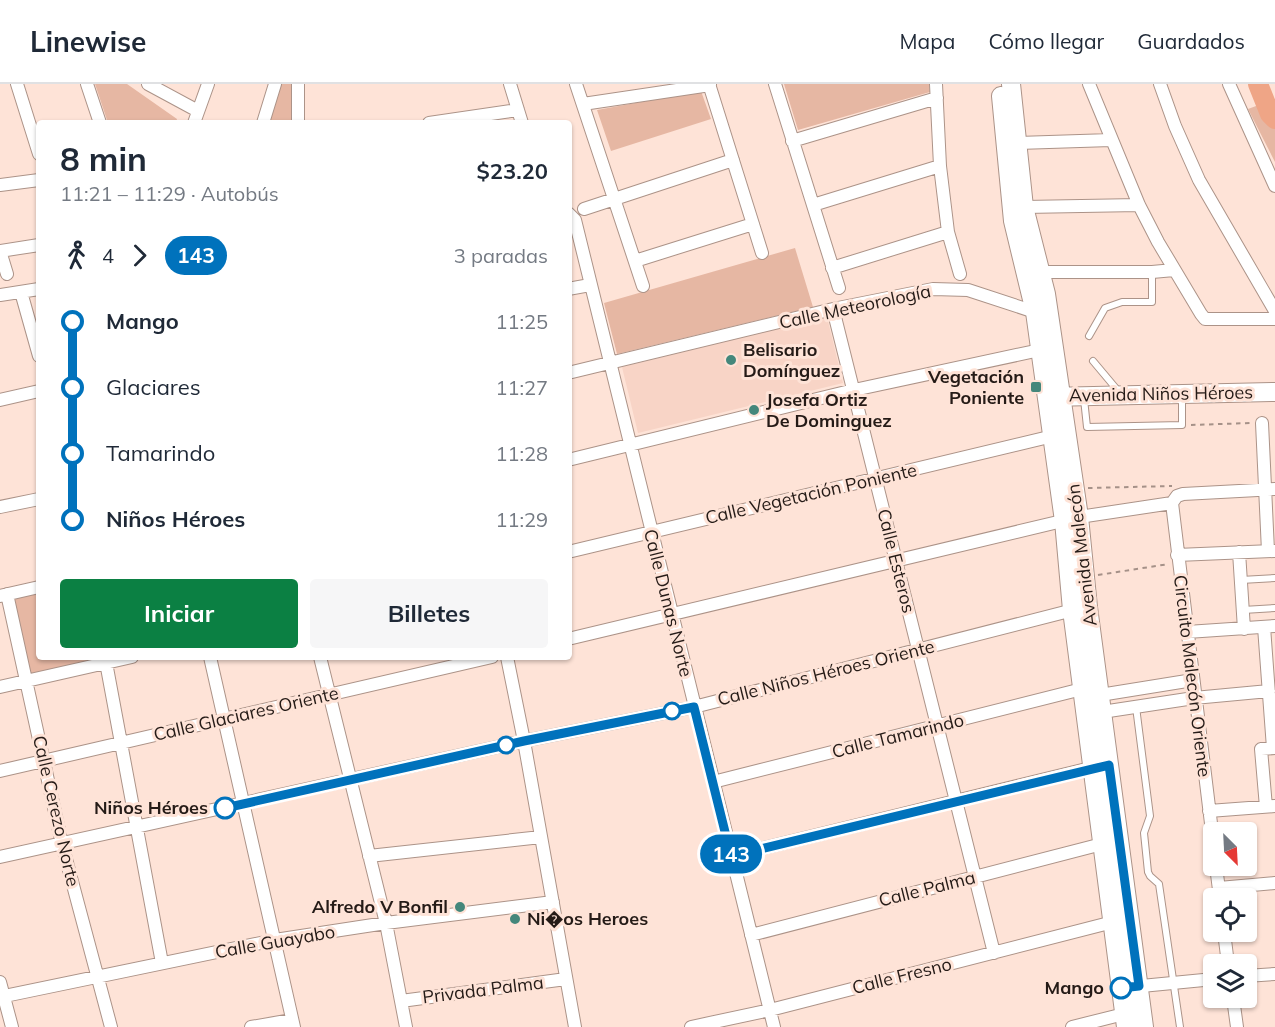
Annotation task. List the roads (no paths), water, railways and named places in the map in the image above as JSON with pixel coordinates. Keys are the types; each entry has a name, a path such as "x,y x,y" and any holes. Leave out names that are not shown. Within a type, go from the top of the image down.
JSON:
{"street":[{"path":"16,84 36,145"},
{"path":"87,84 99,120"},
{"path":"148,84 168,89 196,117 208,84"},
{"path":"264,120 274,84"},
{"path":"298,84 298,120"},
{"path":"510,84 521,120"},
{"path":"576,84 643,286"},
{"path":"775,84 839,288"},
{"path":"936,84 940,166 948,232 960,274"},
{"name":"Avenida Malecón","path":"999,84 1013,221 1035,312 1040,350 1054,397 1075,488 1072,519 1080,609 1095,699 1101,766 1130,987 1125,1020"},
{"name":"Avenida Malecón","path":"1011,84 1024,207 1046,294 1054,397 1053,436 1085,577 1080,609"},
{"path":"1089,84 1138,205 1203,317 1275,319"},
{"path":"1160,84 1198,180 1275,311"},
{"path":"1229,84 1275,186"},
{"path":"583,104 677,87 709,85 762,253"},
{"path":"792,141 937,98"},
{"path":"450,120 518,110"},
{"path":"1018,143 1111,140"},
{"path":"584,209 733,160"},
{"path":"813,205 940,166"},
{"path":"0,185 36,180"},
{"path":"1024,207 1138,205"},
{"name":"Calle Dunas Norte","path":"572,216 575,220 774,1027"},
{"path":"635,261 753,224"},
{"path":"832,268 948,232"},
{"path":"7,274 0,251 36,245"},
{"path":"1040,272 1174,270"},
{"path":"572,288 590,285"},
{"name":"Calle Meteorología","path":"572,372 833,309 933,289 968,290 1035,312"},
{"path":"0,295 36,290"},
{"path":"21,292 36,345"},
{"name":"Calle Esteros","path":"833,309 994,952"},
{"path":"572,458 854,390 1040,350"},
{"path":"0,400 36,392"},
{"name":"Avenida Niños Héroes","path":"1054,397 1275,392"},
{"path":"1178,559 1271,551 1270,489 1262,423"},
{"name":"Calle Vegetación Poniente","path":"572,551 1053,436"},
{"path":"572,638 1072,519 1172,503 1177,496 1183,494 1270,489"},
{"path":"0,507 36,501"},
{"name":"Circuito Malecón Oriente","path":"1172,503 1210,822"},
{"path":"1239,552 1244,629"},
{"path":"3,595 36,588"},
{"name":"Calle Cerezo Norte","path":"3,595 26,680 62,844 111,1027"},
{"name":"Calle Niños Héroes Oriente","path":"0,857 524,741 694,707 1080,609"},
{"path":"1186,632 1270,627 1269,691 1274,748 1261,749 1269,783 1270,807 1209,811"},
{"path":"0,687 105,660 162,963"},
{"path":"211,660 293,1023 251,1027"},
{"path":"321,660 386,923 406,1027"},
{"name":"Calle Glaciares Oriente","path":"0,771 479,660"},
{"path":"508,660 575,1027"},
{"path":"1095,699 1192,680"},
{"path":"1095,699 1136,707 1194,698 1269,691"},
{"name":"Avenida Malecón","path":"1095,699 1101,766 1102,844 1113,922 1130,987 1144,1027"},
{"name":"Calle Tamarindo","path":"713,782 938,726 1095,699"},
{"path":"731,856 1101,766"},
{"path":"369,856 541,837"},
{"name":"Calle Palma","path":"751,934 1102,844"},
{"path":"1247,888 1275,883"},
{"name":"Calle Guayabo","path":"2,997 274,940 553,902"},
{"name":"Calle Fresno","path":"691,1027 770,1010 1113,922"},
{"path":"1257,975 1275,974"},
{"name":"Privada Palma","path":"401,1001 566,979"},
{"path":"1130,987 1203,980"},
{"path":"0,982 2,997 12,1027"},
{"path":"1234,1008 1237,1027"},
{"path":"1072,1027 1125,1020"}],"lane":[{"path":"1089,336 1105,308 1122,302 1152,302 1152,272"},
{"path":"1093,361 1121,395"},
{"path":"1083,396 1087,427 1182,425 1182,394"},
{"path":"1241,580 1275,578"},
{"path":"1243,610 1275,608"},
{"path":"1136,707 1150,816 1144,833 1148,872 1159,884 1180,1027"}],"waterway":[{"path":"1258,84 1270,114 1275,119"}],"place":[{"name":"Belisario Domínguez","path":"731,360"},
{"name":"Vegetación Poniente","path":"1036,387"},
{"name":"Josefa Ortiz De Dominguez","path":"754,410"},
{"name":"Niños Héroes","path":"225,808"},
{"name":"Alfredo V Bonfil","path":"460,907"},
{"name":"Ni�os Heroes","path":"515,919"},
{"name":"Mango","path":"1121,988"}]}
